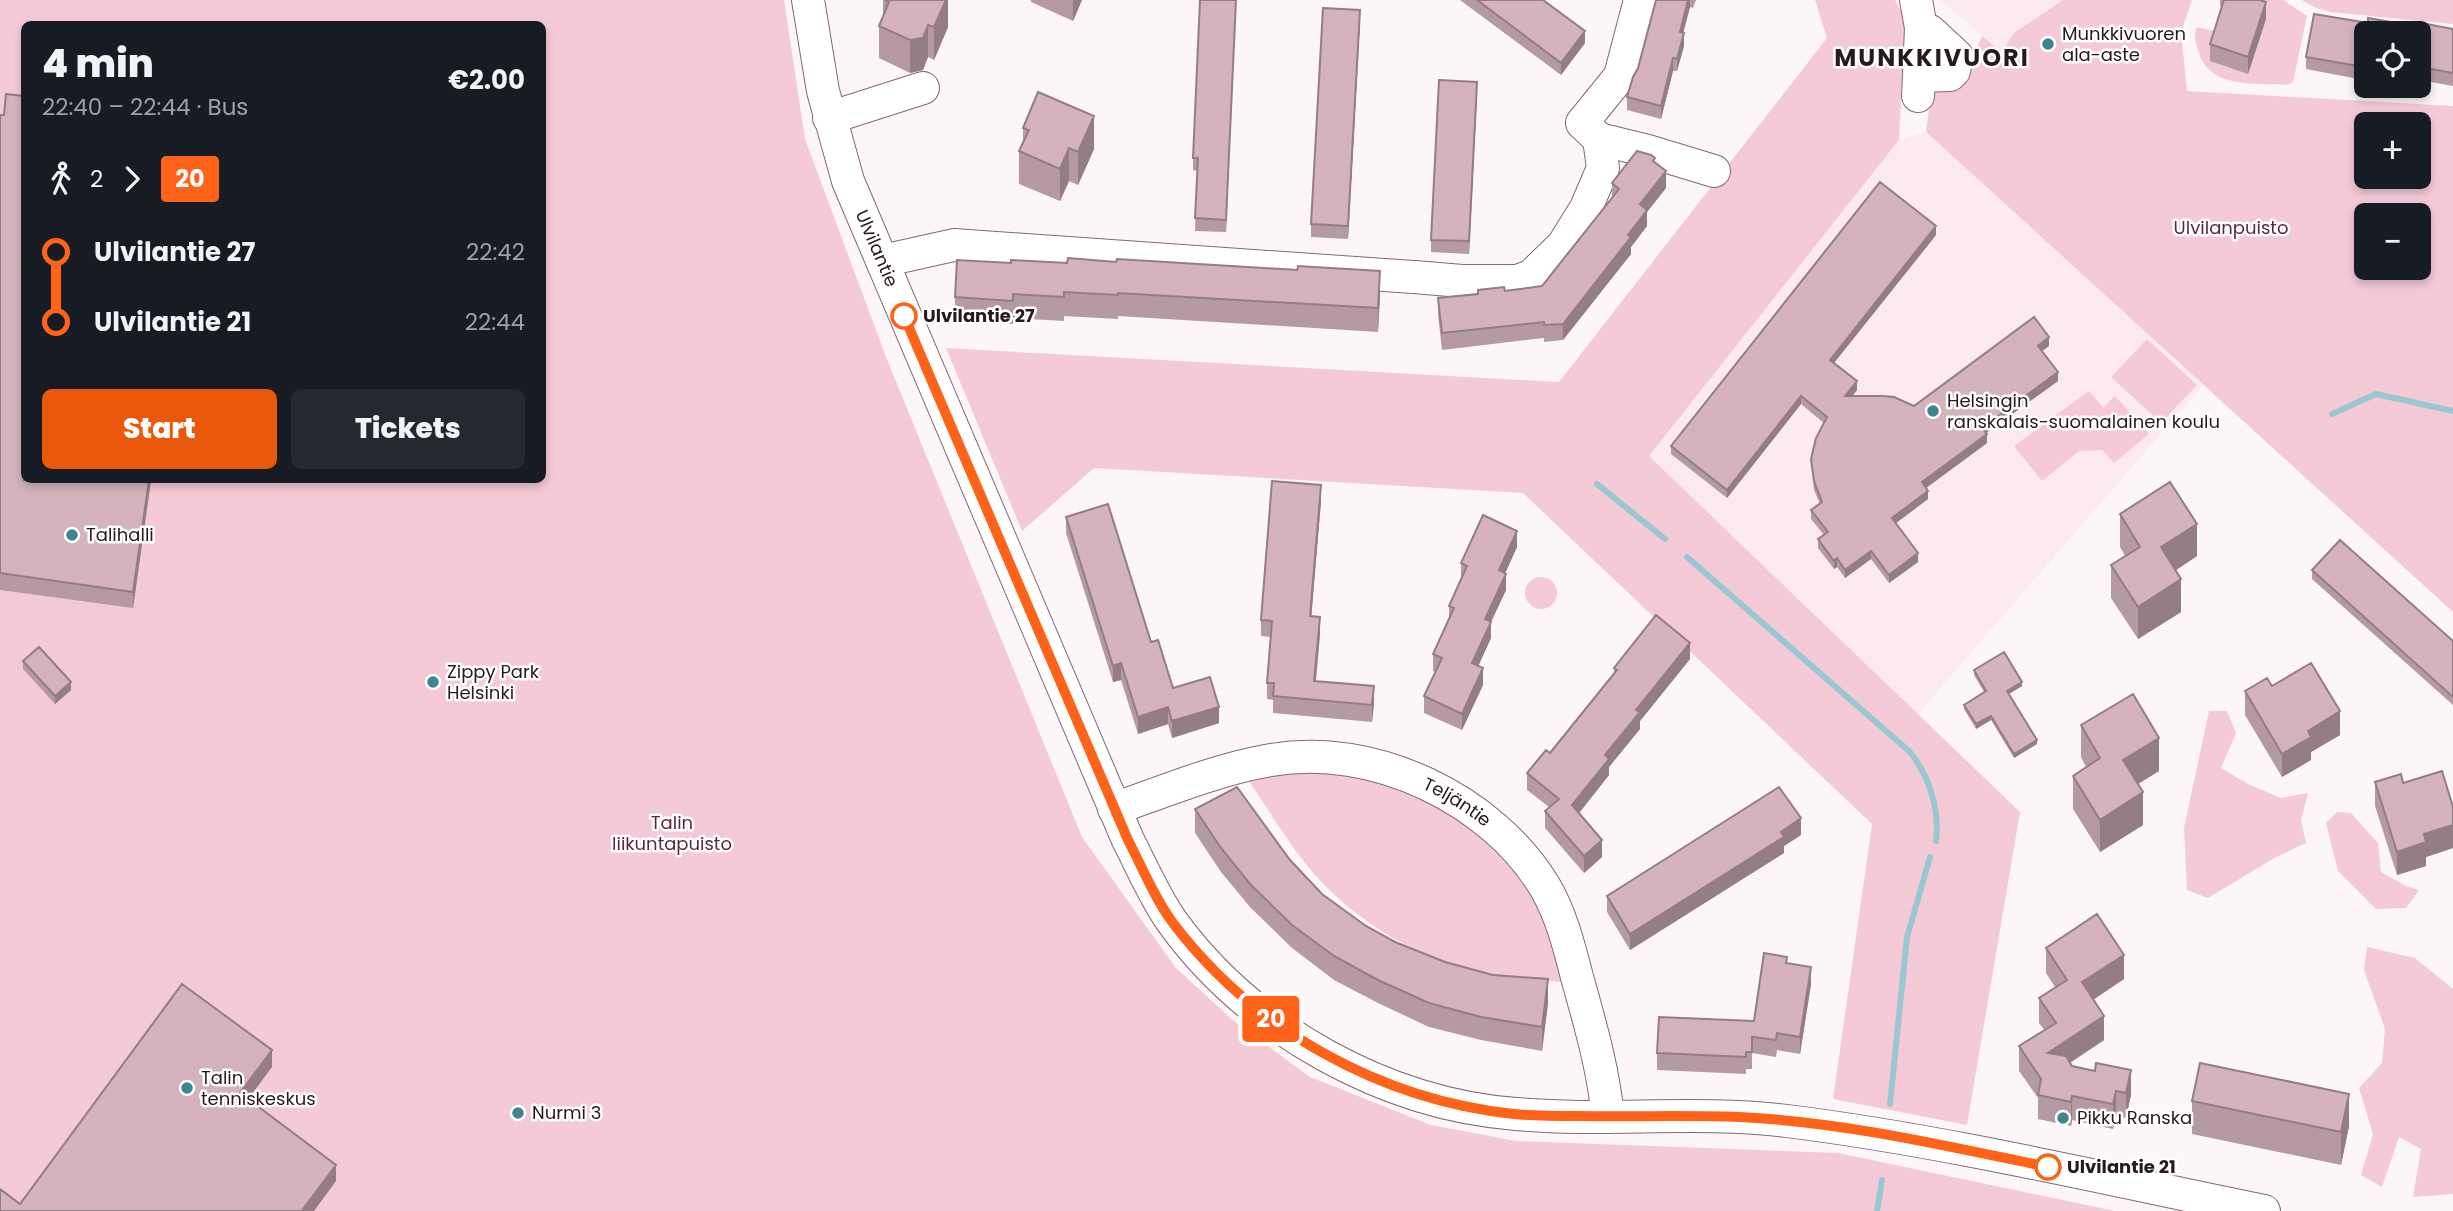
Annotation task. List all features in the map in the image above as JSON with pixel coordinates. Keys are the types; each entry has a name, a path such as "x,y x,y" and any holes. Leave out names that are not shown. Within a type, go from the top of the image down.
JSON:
{"street":[{"name":"Ulvilantie","path":"808,0 829,118 848,181 1114,808 1171,920 1194,950 1241,994 1296,1037 1374,1078 1435,1100 1478,1110 1517,1115 1740,1117 1861,1131 2264,1211"},
{"path":"1640,0 1620,76 1582,123 1599,139 1714,171"},
{"path":"1919,14 1919,86"},
{"path":"829,118 923,88"},
{"path":"882,261 954,245 1462,281 1517,281 1531,276 1563,245 1586,208 1603,167 1599,139"},
{"name":"Teljäntie","path":"1114,808 1221,773 1271,760 1311,757 1358,761 1390,769 1431,785 1452,797 1479,816 1517,851 1544,886 1554,904 1570,950 1603,1072 1608,1116"}],"shaded area":[{"path":"1940,0 2119,0 2002,52"},
{"name":"Helsingin ranskalais-suomalainen koulu","path":"1926,132 2203,385 1918,714 1649,456 1899,140"}],"green space":[{"name":"Talin liikuntapuisto","path":"0,0 784,0 805,139 886,357 1082,837 1176,968 1235,1022 1310,1077 1431,1125 1516,1141 1838,1153 2115,1211 0,1211"},
{"path":"1815,0 1895,0 1905,18 1899,140 1649,456 2020,812 1967,1125 1833,1099 1872,824 1523,493 1094,468 1022,531 946,348 1559,382 1827,38"},
{"name":"Ulvilanpuisto","path":"2063,0 2192,0 2181,32 2187,91 2453,106 2453,612 1926,132 1932,88 1959,90 1982,36 2002,52 2014,33"},
{"path":"2265,0 2283,0 2307,16 2293,82 2287,85 2236,82 2213,73 2199,53 2195,37 2197,27 2219,32 2260,16"},
{"path":"2302,0 2453,0 2453,24 2330,12"},
{"path":"2147,339 2197,385 2161,423 2111,377"},
{"path":"2089,391 2103,408 2115,396 2149,434 2114,463 2102,450 2079,451 2042,481 2014,446"},
{"path":"1541,577 1552,582 1557,593 1552,604 1541,609 1530,604 1525,593 1530,582"},
{"path":"2209,711 2227,711 2236,733 2221,768 2248,784 2281,798 2308,793 2301,820 2306,843 2276,857 2208,898 2187,890 2184,828"},
{"path":"1301,768 1378,779 1448,808 1514,865 1544,914 1565,982 1506,978 1449,964 1395,939 1346,905 1305,863 1247,778"},
{"path":"2337,812 2351,813 2378,843 2381,872 2419,890 2406,908 2376,909 2338,871 2326,823"},
{"path":"2367,947 2415,958 2453,989 2453,1194 2413,1197 2421,1149 2399,1137 2382,1187 2361,1175 2373,1134 2359,1088 2382,1063 2385,1029 2364,970"}],"building":[{"path":"885,0 946,0 934,27 928,25 923,38 910,40 879,26 889,2"},
{"path":"1200,0 1236,0 1226,220 1195,218 1198,158 1193,158"},
{"path":"1477,0 1543,0 1585,31 1561,63"},
{"path":"1656,0 1688,0 1680,32 1684,33 1677,59 1673,58 1661,106 1627,97 1638,68"},
{"path":"2224,0 2266,2 2248,57 2210,44"},
{"path":"1323,8 1360,10 1348,226 1311,224"},
{"path":"2314,14 2356,21 2354,65 2306,57"},
{"path":"2431,25 2453,29 2453,73 2431,69"},
{"path":"1439,80 1477,82 1469,241 1431,240"},
{"path":"1038,92 1094,116 1078,152 1069,148 1060,169 1019,151 1029,130 1023,128"},
{"name":"Talihalli","path":"6,94 21,96 21,483 149,483 133,592 0,573 0,115 4,115"},
{"path":"1637,151 1651,155 1655,158 1653,161 1666,171 1640,204 1647,210 1628,235 1631,237 1563,324 1544,325 1544,322 1442,333 1438,298 1478,294 1478,290 1504,287 1505,291 1542,286 1619,189 1612,183"},
{"path":"1880,182 1936,226 1830,360 1857,381 1845,396 1894,397 1914,406 2034,317 2049,337 2038,346 2058,372 1982,428 1987,434 1922,482 1928,491 1892,518 1918,553 1889,575 1871,551 1845,570 1837,558 1834,561 1818,539 1828,532 1811,510 1822,502 1814,481 1811,459 1816,438 1827,417 1801,396 1727,490 1671,446"},
{"path":"1068,258 1297,270 1298,266 1380,271 1378,308 1118,293 1064,292 1064,297 1013,294 1013,301 955,297 957,260 1067,263"},
{"path":"1272,481 1321,485 1310,616 1320,617 1314,681 1374,686 1372,705 1273,696 1274,683 1267,683 1272,621 1261,620"},
{"path":"2170,482 2197,524 2161,547 2181,579 2138,607 2111,565 2140,547 2120,514"},
{"path":"1108,504 1151,642 1158,640 1173,688 1210,677 1219,707 1172,721 1168,707 1138,717 1121,663 1113,666 1066,517"},
{"path":"1483,515 1517,531 1499,570 1506,574 1485,619 1491,622 1472,663 1483,668 1462,714 1424,696 1442,658 1433,654 1454,608 1449,606 1467,566 1461,563"},
{"path":"2340,540 2453,641 2453,697 2312,570"},
{"path":"1656,615 1690,643 1636,710 1640,712 1605,755 1609,759 1572,805 1602,840 1584,856 1545,811 1559,799 1527,773 1546,750 1550,753 1617,670 1614,668"},
{"path":"39,647 71,682 55,696 23,661"},
{"path":"2004,652 2022,682 2007,691 2037,740 2014,754 1991,716 1976,724 1964,705 1986,691 1974,670"},
{"path":"2311,663 2340,711 2308,731 2311,737 2282,754 2245,691 2267,678 2272,686"},
{"path":"2133,694 2159,738 2123,760 2143,792 2100,820 2073,776 2100,758 2081,725"},
{"path":"2442,771 2453,807 2453,825 2424,834 2426,842 2397,852 2375,782 2401,774 2403,783"},
{"path":"1237,787 1290,860 1322,894 1366,926 1395,942 1445,962 1493,975 1548,979 1542,1027 1481,1017 1429,1003 1334,956 1292,925 1250,884 1195,809"},
{"path":"1779,787 1801,818 1781,832 1784,837 1630,934 1607,896"},
{"path":"2097,914 2124,955 2082,982 2104,1016 2048,1053 2066,1056 2072,1066 2095,1071 2096,1063 2131,1070 2126,1093 2116,1091 2113,1104 2072,1096 2071,1102 2038,1095 2041,1079 2019,1046 2056,1023 2039,998 2067,980 2046,948"},
{"path":"1764,953 1787,957 1786,963 1811,967 1800,1037 1777,1033 1776,1040 1752,1037 1752,1052 1746,1052 1746,1057 1657,1053 1659,1017 1754,1021"},
{"name":"Talin tenniskeskus","path":"182,984 272,1050 240,1093 336,1165 303,1209 306,1211 0,1211 0,1189 20,1204"},
{"path":"2200,1063 2349,1094 2341,1132 2192,1101"}],"waterway":[{"path":"2332,414 2376,394 2453,411"},
{"path":"1597,484 1665,539"},
{"path":"1687,557 1910,752 1923,772 1932,794 1936,841"},
{"path":"1890,1104 1907,937 1930,857"},
{"path":"1877,1211 1882,1180"}],"bus line":[{"name":"20","path":"904,316 1128,840 1171,920 1194,950 1270,1019 1325,1054 1374,1078 1435,1100 1478,1110 1517,1115 1740,1117 1786,1121 1861,1131 2048,1167"}],"place":[{"name":"Munkkivuoren ala-aste","path":"2048,44"},
{"name":"Ulvilantie 27","path":"904,316"},
{"name":"Helsingin ranskalais-suomalainen koulu","path":"1933,411"},
{"name":"Talihalli","path":"72,535"},
{"name":"Zippy Park Helsinki","path":"433,682"},
{"name":"Talin tenniskeskus","path":"187,1088"},
{"name":"Nurmi 3","path":"518,1113"},
{"name":"Pikku Ranska","path":"2063,1118"},
{"name":"Ulvilantie 21","path":"2048,1167"}],"district":[{"name":"MUNKKIVUORI","path":"1932,58"}]}
